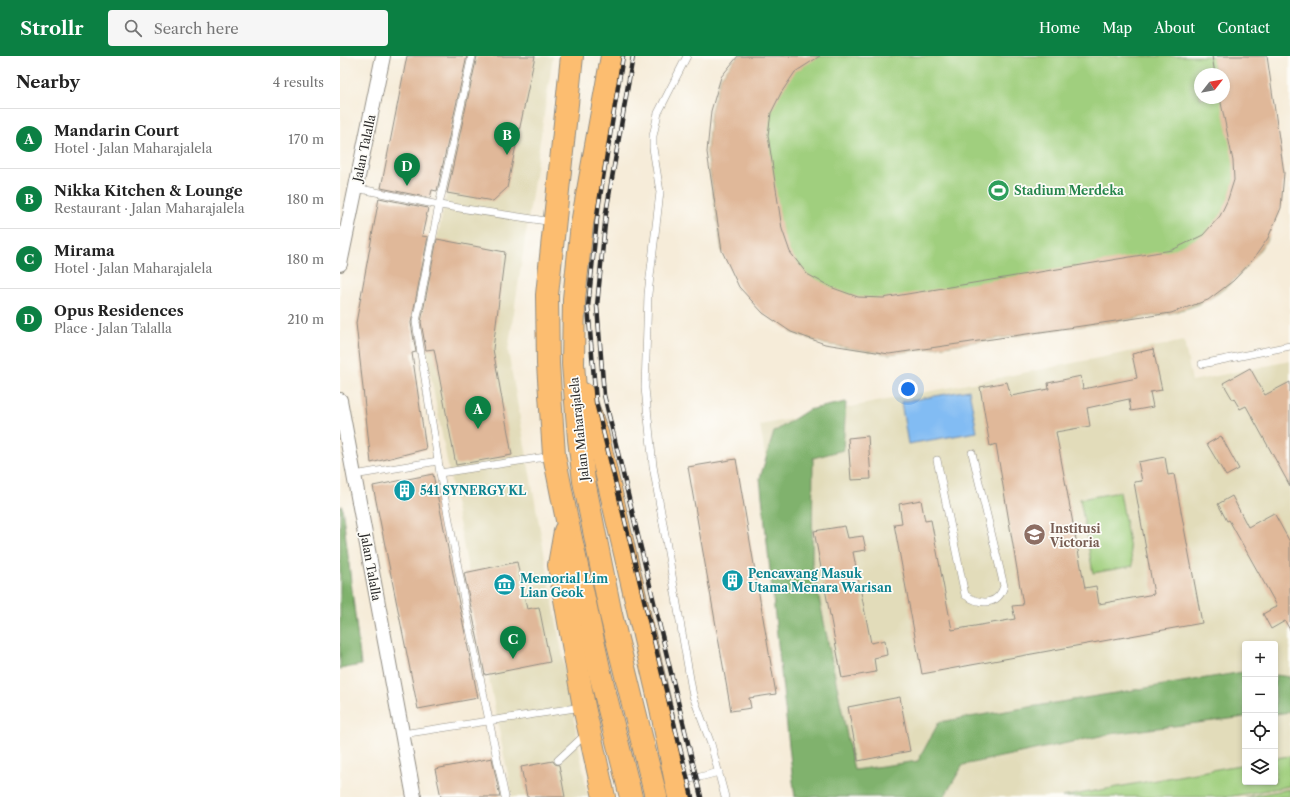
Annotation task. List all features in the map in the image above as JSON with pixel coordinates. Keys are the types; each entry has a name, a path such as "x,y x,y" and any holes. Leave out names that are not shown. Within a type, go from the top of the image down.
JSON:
{"highway":[{"name":"Jalan Maharajalela","path":"572,56 547,296 548,364 554,455 566,520 600,674 631,797"},
{"name":"Jalan Maharajalela","path":"612,56 582,224 574,299 573,364 584,481 611,615 656,797"},
{"path":"573,364 597,433 661,708 677,790"},
{"path":"566,520 559,565 584,707 604,797"}],"street":[{"name":"Jalan Talalla","path":"340,264 383,56"},
{"name":"Jalan Talalla","path":"340,400 341,414 354,475 414,797"}],"lane":[{"path":"472,56 439,205 416,322 440,473 505,797"},
{"path":"687,56 658,113 654,136 654,148 660,192 648,294 645,388 653,466 693,696 711,744 725,797"},
{"path":"356,188 439,205 555,222"},
{"path":"1202,364 1290,346"},
{"path":"937,460 965,595 974,601 985,603 994,600 1002,593 1004,586 972,453"},
{"path":"440,473 554,455"},
{"path":"354,475 438,462"},
{"path":"402,734 584,707"},
{"path":"558,760 589,731"},
{"path":"677,790 700,777 719,772"}],"shaded area":[{"path":"475,56 553,56 508,351 588,797 512,797 420,321"},
{"name":"Institusi Victoria","path":"1184,341 1192,381 1290,361 1290,797 796,797 819,788 760,425"}],"green space":[{"name":"Stadium Merdeka","path":"738,56 1267,56 1268,238 1256,256 1227,287 1200,304 1171,313 889,354 825,344 791,332 722,251 707,152 711,111 721,77"},
{"path":"846,402 843,450 813,458 812,563 854,770 918,761 939,722 1242,672 1242,717 1110,734 963,765 944,797 795,797 760,478 774,432 808,410"},
{"path":"1120,492 1133,566 1093,573 1080,499"},
{"path":"342,506 361,665 340,669 340,507"},
{"path":"1278,675 1290,677 1290,712 1278,714"},
{"path":"1290,756 1290,786 1227,797 1062,797 1242,765 1242,785 1278,785 1278,758"},
{"path":"1290,789 1290,797 1245,797"}],"water":[{"path":"969,390 977,432 908,444 901,402"}],"building":[{"path":"407,56 467,56 437,191 432,190 430,198 381,188"},
{"path":"477,56 535,56 507,188 493,201 447,193"},
{"path":"738,56 820,56 795,72 781,93 771,113 768,135 782,229 790,252 807,274 833,288 858,297 883,298 1172,250 1203,235 1220,216 1228,199 1234,180 1233,161 1221,104 1230,104 1230,68 1214,68 1212,56 1267,56 1284,173 1281,208 1268,238 1252,261 1233,281 1208,300 1171,313 889,354 825,344 791,332 763,313 739,287 722,251 707,152 711,111 721,77"},
{"path":"379,198 428,208 422,236 428,237 411,323 416,352 412,353 426,449 371,463 356,323"},
{"path":"437,239 505,252 493,349 512,455 456,465 434,349 426,350 421,322"},
{"path":"1153,349 1162,390 1150,392 1153,407 1131,411 1129,399 1087,408 1090,426 1056,432 1085,588 1096,586 1099,604 1154,594 1134,482 1142,481 1138,462 1165,457 1168,475 1174,474 1202,623 922,674 894,524 902,523 899,504 921,500 925,521 931,520 952,630 1015,619 1012,606 1023,605 996,444 990,446 980,387 1007,382 1011,396 1049,389 1048,383 1081,376 1083,389 1137,378 1132,354"},
{"path":"1250,368 1265,395 1290,382 1290,486 1246,406 1240,409 1223,383"},
{"path":"868,436 871,479 851,480 848,438"},
{"path":"1221,436 1239,469 1226,476 1207,444"},
{"name":"Pencawang Masuk Utama Menara Warisan","path":"736,459 776,694 749,698 751,708 731,711 688,467"},
{"path":"433,474 478,698 418,709 373,486"},
{"path":"1232,496 1248,527 1274,513 1290,542 1290,630 1285,621 1271,629 1263,614 1277,606 1229,520 1227,521 1218,504"},
{"path":"845,526 848,538 863,536 866,550 853,552 871,643 885,640 887,655 874,658 876,672 842,678 814,531"},
{"path":"517,562 527,609 539,607 550,662 485,675 464,573"},
{"path":"900,697 910,751 858,761 848,707"},
{"path":"492,758 500,797 441,797 435,769"},
{"path":"553,761 555,764 559,765 565,797 527,797 521,767"}],"railway":[{"path":"623,56 598,209 588,307 596,402 692,797"},
{"path":"633,56 606,213 597,306 604,395 701,797"}],"place":[{"name":"Nikka Kitchen & Lounge","path":"507,155"},
{"name":"Opus Residences","path":"407,186"},
{"name":"Stadium Merdeka","path":"998,190"},
{"name":"Mandarin Court","path":"478,429"},
{"name":"541 SYNERGY KL","path":"405,490"},
{"name":"Institusi Victoria","path":"1034,535"},
{"name":"Pencawang Masuk Utama Menara Warisan","path":"732,580"},
{"name":"Memorial Lim Lian Geok","path":"504,585"},
{"name":"Mirama","path":"513,659"}]}
